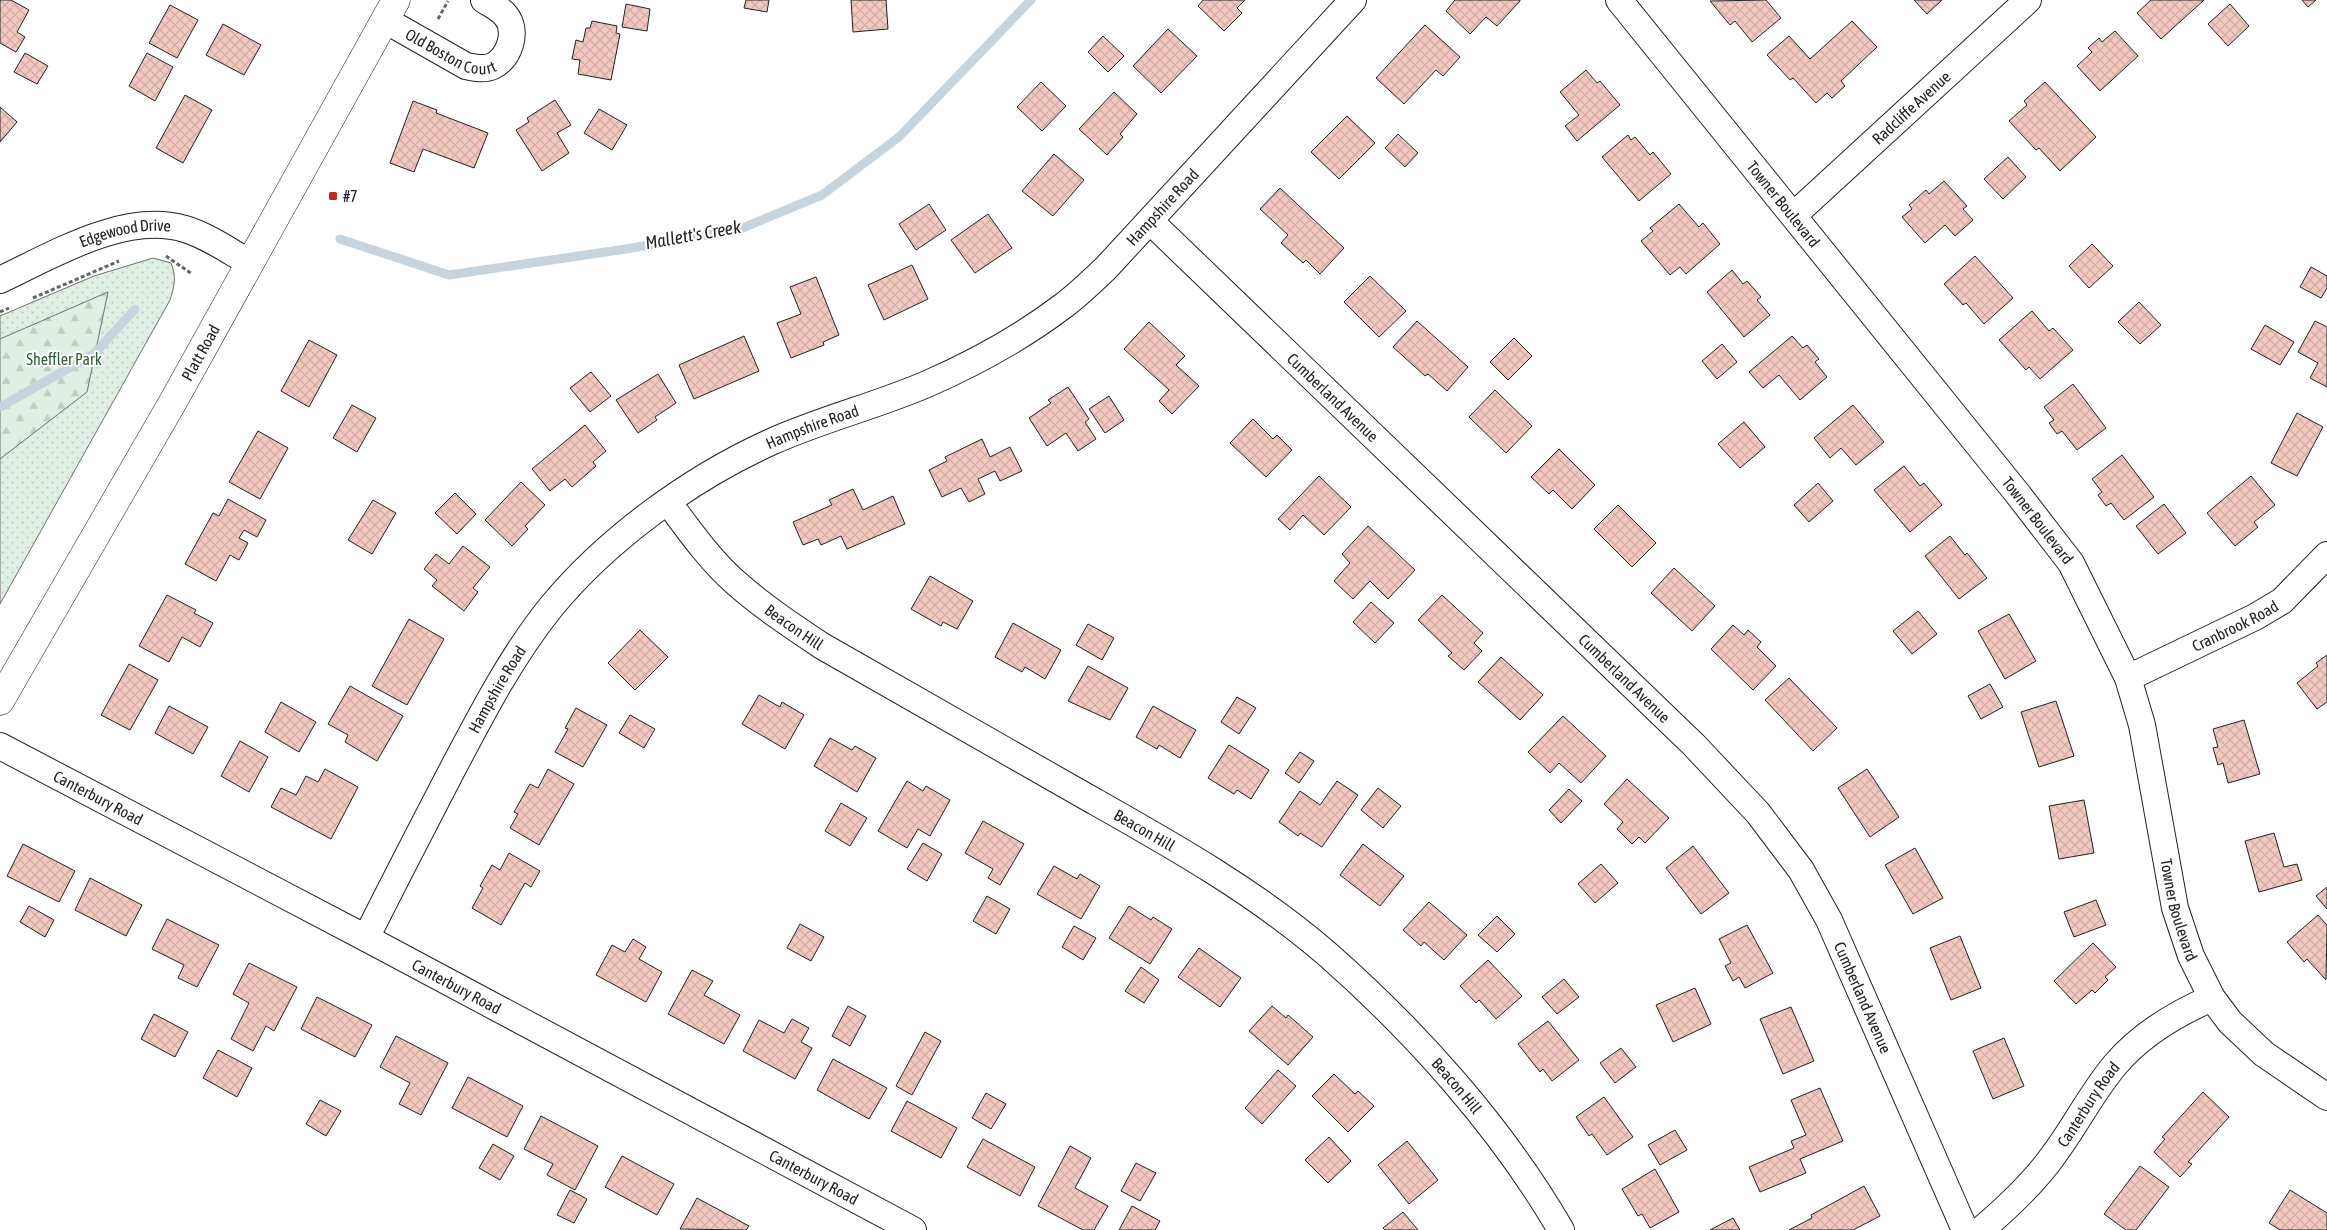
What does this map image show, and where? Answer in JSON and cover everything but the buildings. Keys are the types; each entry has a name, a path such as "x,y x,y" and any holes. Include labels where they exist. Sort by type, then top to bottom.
{"main road":[{"name":"Platt Road","path":"0,701 72,578 391,10"}],"street":[{"name":"Old Boston Court","path":"391,10 466,66 479,69 492,66 500,61 507,52 511,40 512,27 500,9 484,0"},
{"name":"Hampshire Road","path":"366,938 488,700 518,653 552,606 589,566 627,533 668,502 712,474 771,442 926,384 970,364 1015,338 1070,300 1106,268 1353,0"},
{"name":"Towner Boulevard","path":"1619,0 1794,215 2071,563 2128,678 2142,725 2175,908 2191,956 2212,998 2230,1022 2264,1054 2327,1097"},
{"name":"Radcliffe Avenue","path":"1794,215 2028,0"},
{"name":"Cumberland Avenue","path":"1150,221 1694,745 1758,813 1801,870 1829,920 1965,1230"},
{"name":"Edgewood Drive","path":"0,280 90,238 140,226 170,225 186,229 200,234 250,263"},
{"name":"Beacon Hill","path":"668,502 703,547 734,581 784,620 822,646 1175,847 1244,892 1325,952 1400,1023 1470,1102 1540,1193 1562,1230"},
{"name":"Cranbrook Road","path":"2128,678 2255,617 2282,601 2327,555"},
{"name":"Canterbury Road","path":"0,746 366,938 913,1230"},
{"name":"Canterbury Road","path":"1981,1230 2004,1211 2055,1154 2115,1065 2168,1018 2212,998"}],"path":[{"path":"435,24 448,1"},
{"path":"163,254 192,274"},
{"path":"27,300 126,258"},
{"path":"0,312 18,304"}],"green space":[{"name":"Sheffler Park","path":"153,258 171,263 174,286 170,300 0,604 0,316 94,276"},
{"path":"108,292 87,392 0,459 0,339"}],"waterway":[{"name":"Mallett's Creek","path":"340,239 449,275 626,249 740,229 822,195 899,137 1031,0"},
{"name":"Mallett's Creek","path":"0,407 94,354 135,309"}],"place":[{"name":"#7","path":"333,196"}]}
